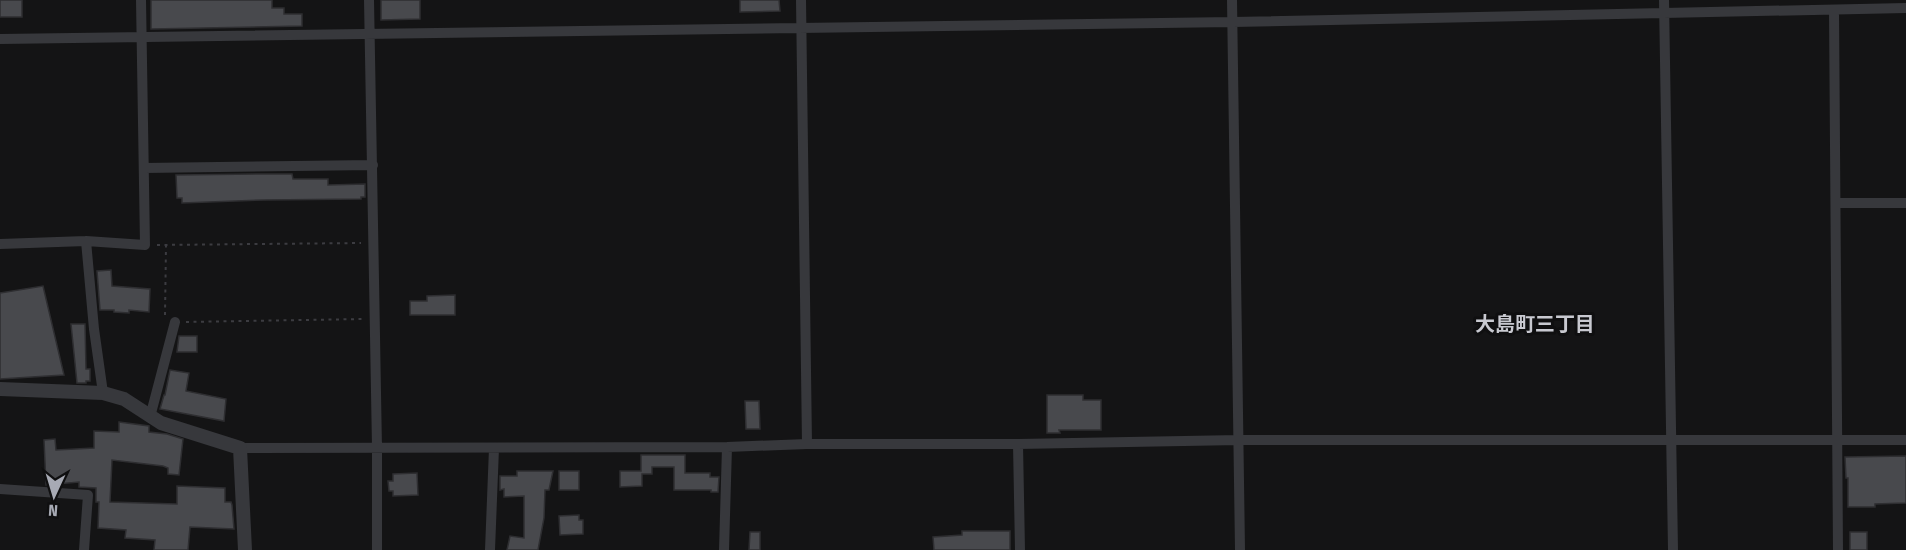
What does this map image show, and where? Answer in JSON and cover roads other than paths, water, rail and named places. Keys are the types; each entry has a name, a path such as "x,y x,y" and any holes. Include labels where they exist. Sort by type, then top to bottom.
{"street":[{"path":"0,244 86,242 145,245 141,0"},
{"path":"369,0 377,550"},
{"path":"801,0 807,444"},
{"path":"1232,0 1240,550"},
{"path":"1664,0 1673,550"},
{"path":"0,39 1233,22 1906,8"},
{"path":"1834,11 1838,550"},
{"path":"144,168 373,165"},
{"path":"1836,203 1906,203"},
{"path":"86,242 103,393"},
{"path":"150,417 175,322"},
{"path":"0,389 103,393 124,399 161,423 240,448 727,447 807,444 1018,444 1239,440 1906,440"},
{"path":"1018,444 1020,550"},
{"path":"724,550 727,447"},
{"path":"240,448 245,550"},
{"path":"490,550 494,448"},
{"path":"0,489 88,495 84,550"}],"district":[{"name":"大島町三丁目","path":"1535,324"}]}
